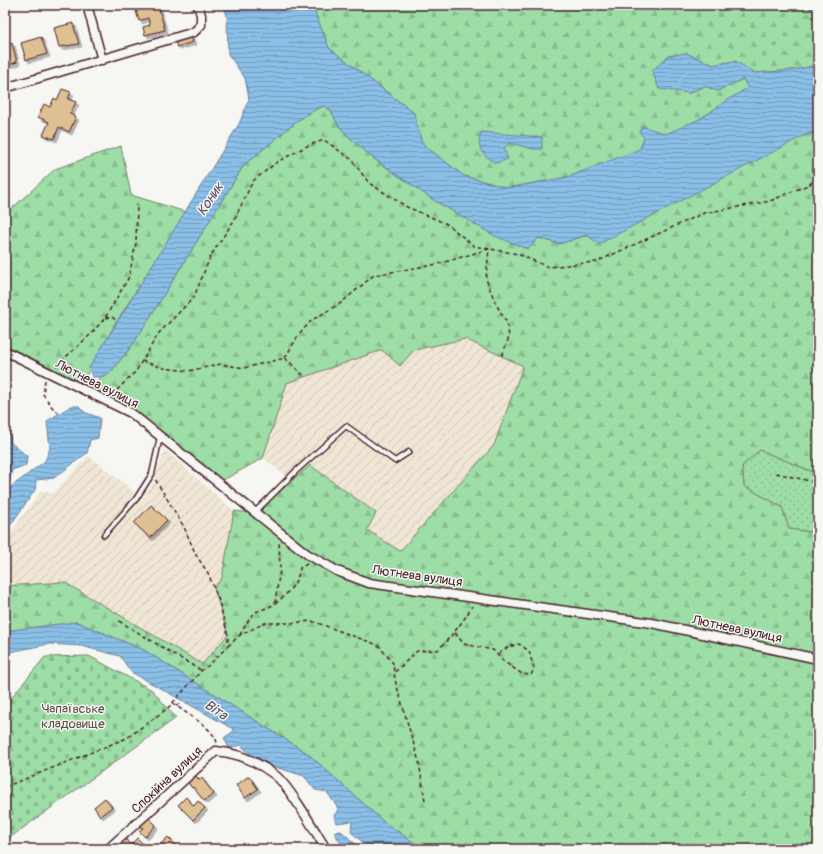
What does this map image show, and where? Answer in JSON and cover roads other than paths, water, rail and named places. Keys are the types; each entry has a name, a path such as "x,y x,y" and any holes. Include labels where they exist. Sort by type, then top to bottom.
{"street":[{"path":"87,5 102,60"},
{"path":"5,88 194,32 201,25 201,15 198,5"},
{"name":"Лютнева вулиця","path":"5,350 131,412 307,554 337,571 369,583 477,597 652,623 818,659"},
{"name":"Спокійна вулиця","path":"108,849 216,751 230,752 252,761 276,776 285,786 326,849"}],"lane":[{"path":"255,513 296,471 346,426 395,461 409,452"},
{"path":"104,535 136,499 152,474 160,436"}],"water":[{"name":"Коник","path":"224,5 312,5 329,48 414,113 422,144 464,176 508,188 568,177 640,149 644,137 639,132 642,126 666,134 702,118 748,88 743,79 717,91 705,86 689,93 659,89 652,71 668,56 686,53 713,65 735,61 755,73 794,70 818,65 818,132 805,135 599,244 587,235 559,244 539,238 527,249 495,236 432,199 373,158 351,139 338,125 331,111 324,106 316,109 297,121 244,165 134,343 110,373 100,377 93,377 89,368 239,124 249,99 245,78 228,54 227,16"},
{"path":"481,132 542,137 542,149 534,149 509,143 504,149 508,159 496,163 481,151 479,143"},
{"path":"71,406 79,406 84,412 100,418 98,438 90,440 87,453 54,478 36,480 35,490 5,533 5,425 9,427 11,443 27,456 26,465 12,470 7,490 45,461 50,448 47,421"},
{"name":"Віта","path":"77,622 144,650 307,753 384,822 423,849 370,849 351,832 352,821 337,823 334,815 339,810 327,792 315,790 304,776 256,761 241,745 229,748 224,738 235,730 131,672 120,656 81,646 49,644 5,653 5,631"},
{"path":"341,831 361,849 344,849 334,832"}],"park label":[{"name":"Чапаївське кладовище","path":"73,716"}]}
